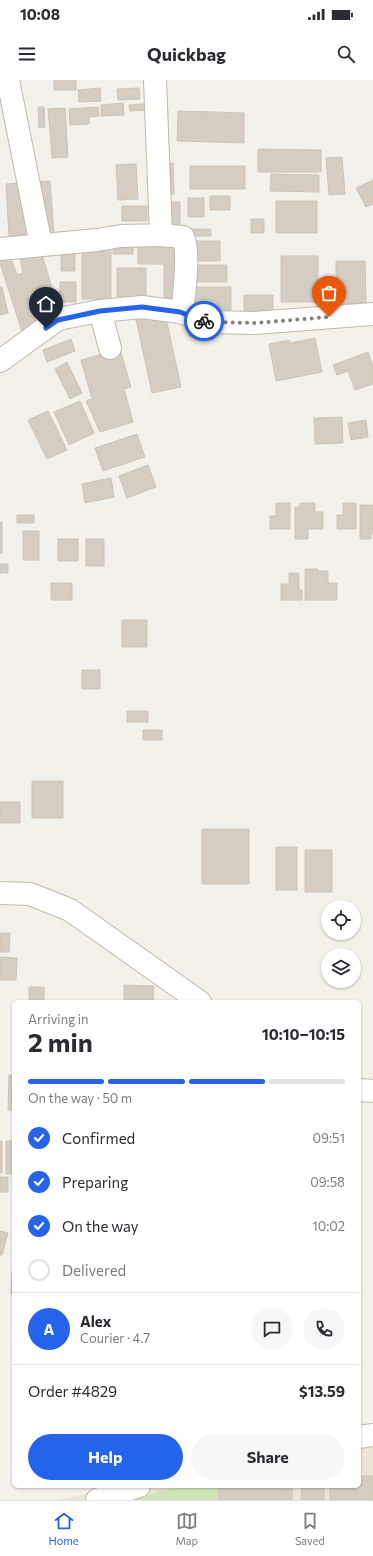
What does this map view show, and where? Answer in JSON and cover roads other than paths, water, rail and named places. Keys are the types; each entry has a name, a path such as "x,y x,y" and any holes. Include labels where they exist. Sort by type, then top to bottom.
{"street":[{"path":"8,80 41,245"},
{"path":"155,80 161,234"},
{"path":"0,249 97,240 121,236 161,234 183,237 185,241 185,274 182,313"},
{"path":"0,361 58,320 100,311 142,307 182,313 208,322 255,323 373,314"},
{"path":"100,311 110,348"},
{"path":"0,893 30,894 70,910 197,1000"},
{"path":"361,1090 373,1091"},
{"path":"361,1437 373,1435"},
{"path":"97,1500 133,1488"}]}
